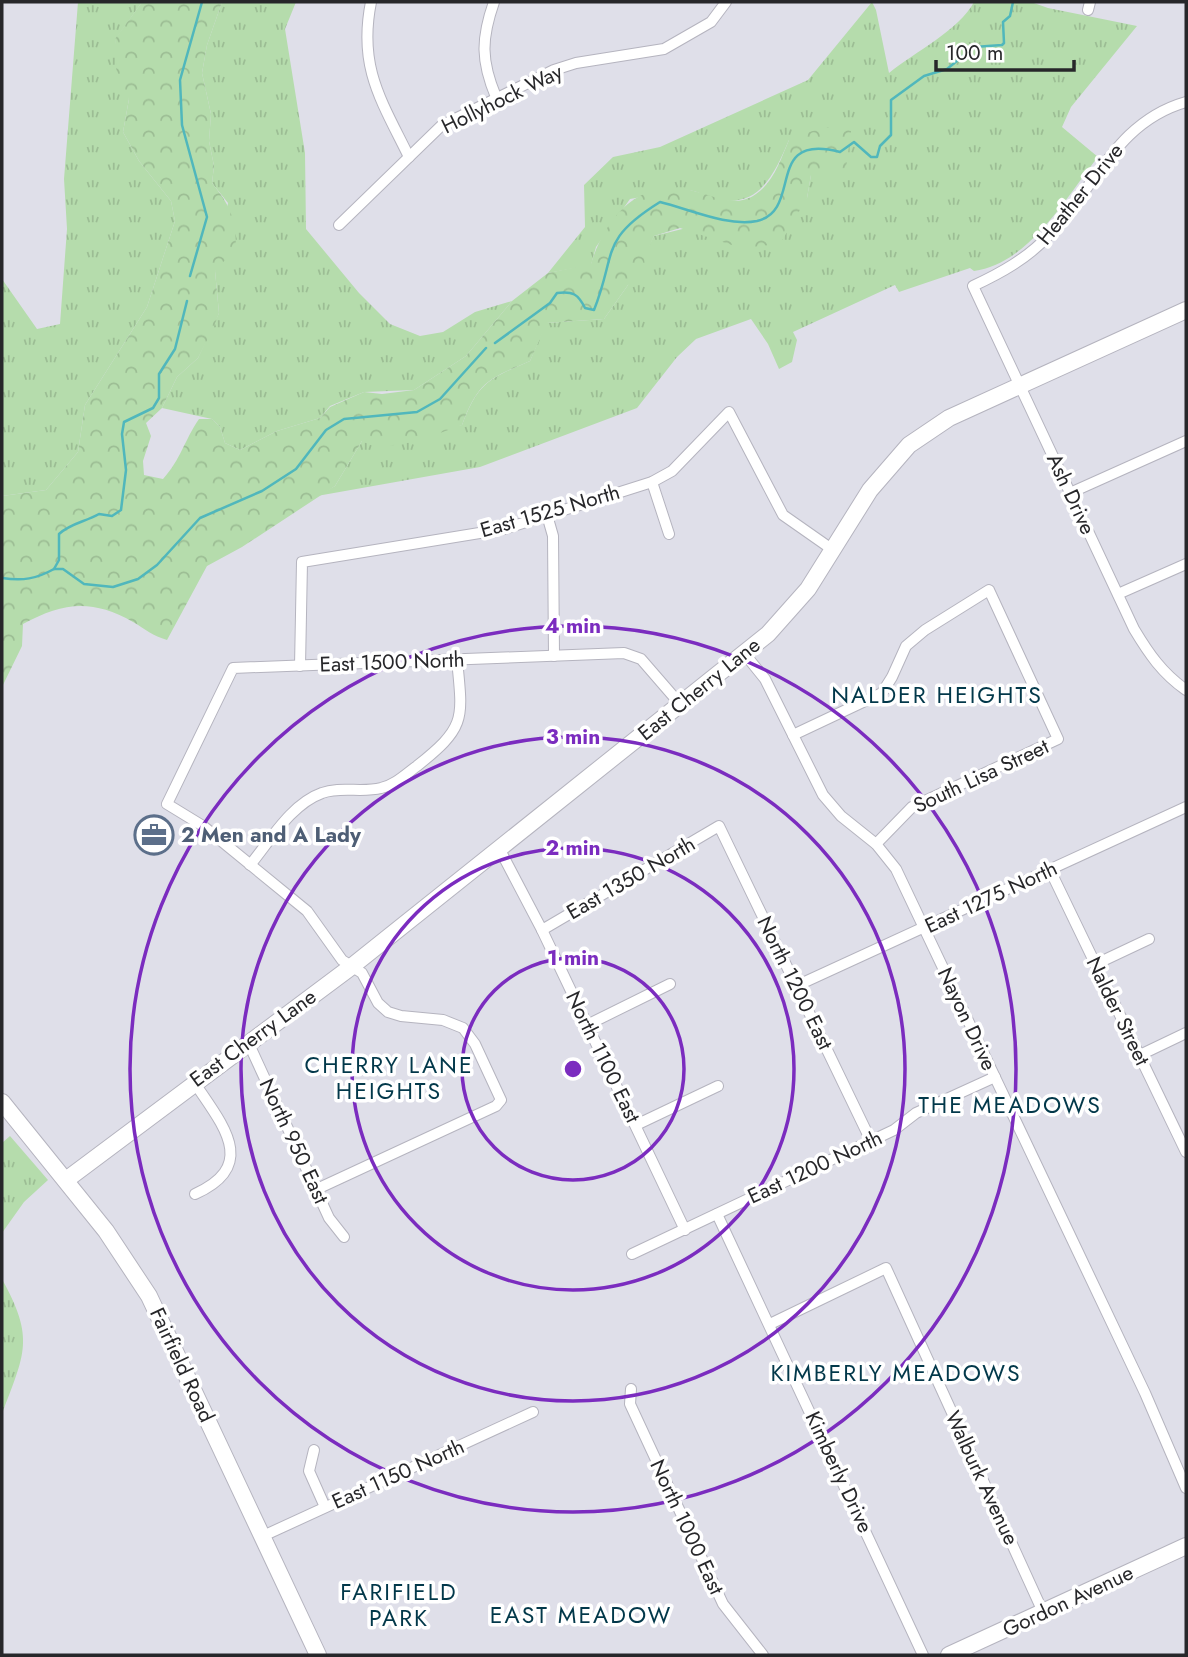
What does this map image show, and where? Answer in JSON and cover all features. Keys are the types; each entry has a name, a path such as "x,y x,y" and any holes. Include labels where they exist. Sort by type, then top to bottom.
{"street":[{"path":"372,2 365,32 369,65 381,100 409,157"},
{"path":"494,2 483,33 486,74 496,97"},
{"name":"Hollyhock Way","path":"339,225 442,125 496,97 576,64 664,49 711,22 726,2"},
{"name":"Heather Drive","path":"973,286 1027,256 1051,234 1129,133 1149,116 1186,102"},
{"name":"Ash Drive","path":"973,286 1118,594 1151,658 1186,690"},
{"name":"East Cherry Lane","path":"66,1180 351,967 787,616 833,550 870,489 909,445 950,418 1186,310"},
{"name":"East 1525 North","path":"300,666 302,562 505,528 652,482 672,471 729,412 783,515 833,550"},
{"path":"1070,493 1186,441"},
{"path":"652,482 669,534"},
{"path":"547,515 553,536 554,656"},
{"path":"1118,594 1186,564"},
{"name":"South Lisa Street","path":"793,735 882,692 906,646 925,630 989,590 1058,739 912,807 876,844"},
{"name":"East 1500 North","path":"250,865 203,825 167,804 233,668 624,653 641,659 680,704"},
{"name":"Nayon Drive","path":"744,653 765,679 823,795 841,816 876,844 896,869 1186,1488"},
{"path":"317,1189 496,1107 501,1100 475,1044 463,1028 443,1020 388,1012 377,1003 362,973 342,960 307,911 250,865 300,805 323,792 381,789 397,781 449,741 458,728 461,705 457,660"},
{"name":"East 1275 North","path":"796,986 1186,807"},
{"name":"East 1350 North","path":"542,930 719,826"},
{"name":"North 1200 East","path":"719,826 870,1141"},
{"name":"North 1100 East","path":"499,848 542,930 685,1230"},
{"name":"Nalder Street","path":"1050,870 1185,1147"},
{"path":"1096,964 1149,939"},
{"path":"587,1025 670,984"},
{"path":"1140,1055 1186,1033"},
{"name":"North 950 East","path":"248,1042 329,1218 344,1237"},
{"name":"East 1200 North","path":"632,1254 894,1130 916,1113 995,1077"},
{"path":"194,1082 225,1129 231,1153 229,1165 222,1178 195,1195"},
{"path":"636,1125 718,1086"},
{"name":"Fairfield Road","path":"2,1102 117,1246 149,1296 318,1655"},
{"name":"Kimberly Drive","path":"718,1214 923,1655"},
{"name":"Walburk Avenue","path":"770,1324 886,1268 1044,1612"},
{"name":"North 1000 East","path":"631,1389 630,1404 723,1604 763,1655"},
{"name":"East 1150 North","path":"263,1536 533,1412"},
{"path":"314,1450 309,1471 325,1507"},
{"name":"Gordon Avenue","path":"949,1655 1186,1546"}],"green space":[{"path":"78,2 142,2 115,40 129,99 123,132 139,161 171,201 175,221 147,307 85,405 78,452 46,490 2,496 2,279 37,329 60,324 67,229 64,179"},
{"path":"142,2 222,2 207,45 202,73 211,114 209,141 214,166 212,183 231,213 236,248 215,271 219,313 213,329 198,358 177,377 162,408 146,423 151,436 143,461 144,475 163,479 199,419 212,419 220,427 225,443 240,450 277,431 320,418 330,407 364,392 382,394 414,390 466,356 512,301 548,273 591,264 614,218 639,196 654,190 671,188 690,190 723,200 748,198 768,183 789,140 827,128 851,131 846,168 811,175 807,198 780,244 741,248 680,228 654,236 644,258 647,278 628,285 604,319 547,323 530,361 487,383 474,399 462,425 418,441 377,448 362,441 335,486 242,547 207,566 167,640 104,609 77,606 51,611 23,624 22,646 2,687 2,496 46,490 78,452 85,405 147,307 175,221 171,201 139,161 123,132 129,99 117,83 115,39"},
{"path":"222,2 296,2 285,29 305,153 306,229 359,293 390,324 420,336 443,332 475,312 512,301 466,356 414,390 364,392 330,406 320,418 277,431 240,450 225,443 220,427 212,419 162,408 177,377 198,358 219,313 215,271 228,203 212,183 214,166 209,141 211,114 202,73 207,45"},
{"path":"872,2 889,73 958,22 974,2 1031,2 1137,26 1071,107 1062,127 1098,157 1059,209 1029,242 994,265 974,271 970,268 899,292 895,285 793,332 797,340 792,362 779,369 768,344 751,319 696,339 677,357 637,408 480,467 317,496 335,486 362,441 462,425 474,399 487,383 530,361 546,323 604,319 628,285 654,236 807,198 811,175 789,140 772,175 756,193 733,201 681,190 630,199 596,247 591,265 548,273 585,227 584,185 613,157 660,147 808,80"},
{"path":"10,1136 48,1180 24,1202 2,1233 2,1143"},
{"path":"2,1279 19,1317 23,1346 21,1360 2,1414"}],"waterway":[{"path":"190,276 207,217 182,125 180,80 202,2"},
{"path":"495,343 550,303 557,293 574,294 585,308 594,310 618,238 627,227 660,202 734,222 757,221 771,214 779,203 792,162 801,153 816,149 840,152 854,142 871,157 877,157 880,146 891,135 891,100 924,76 947,69 974,47 1002,45 1003,22 1010,16 1013,2"},
{"path":"54,569 59,560 59,534 68,527 99,514 112,516 121,510 126,470 122,434 124,422 153,408 159,398 159,374 175,349 187,301"},
{"path":"54,569 63,569 84,584 113,587 138,579 157,565 200,518 262,491 296,469 326,430 344,419 417,412 440,399 486,348"},
{"path":"2,578 29,578 54,569"}],"place":[{"name":"2 Men and A Lady","path":"154,835"}],"district":[{"name":"NALDER HEIGHTS","path":"937,695"},
{"name":"CHERRY LANE HEIGHTS","path":"389,1078"},
{"name":"THE MEADOWS","path":"1010,1105"},
{"name":"KIMBERLY MEADOWS","path":"896,1373"},
{"name":"FARIFIELD PARK","path":"399,1605"},
{"name":"EAST MEADOW","path":"581,1615"}]}
